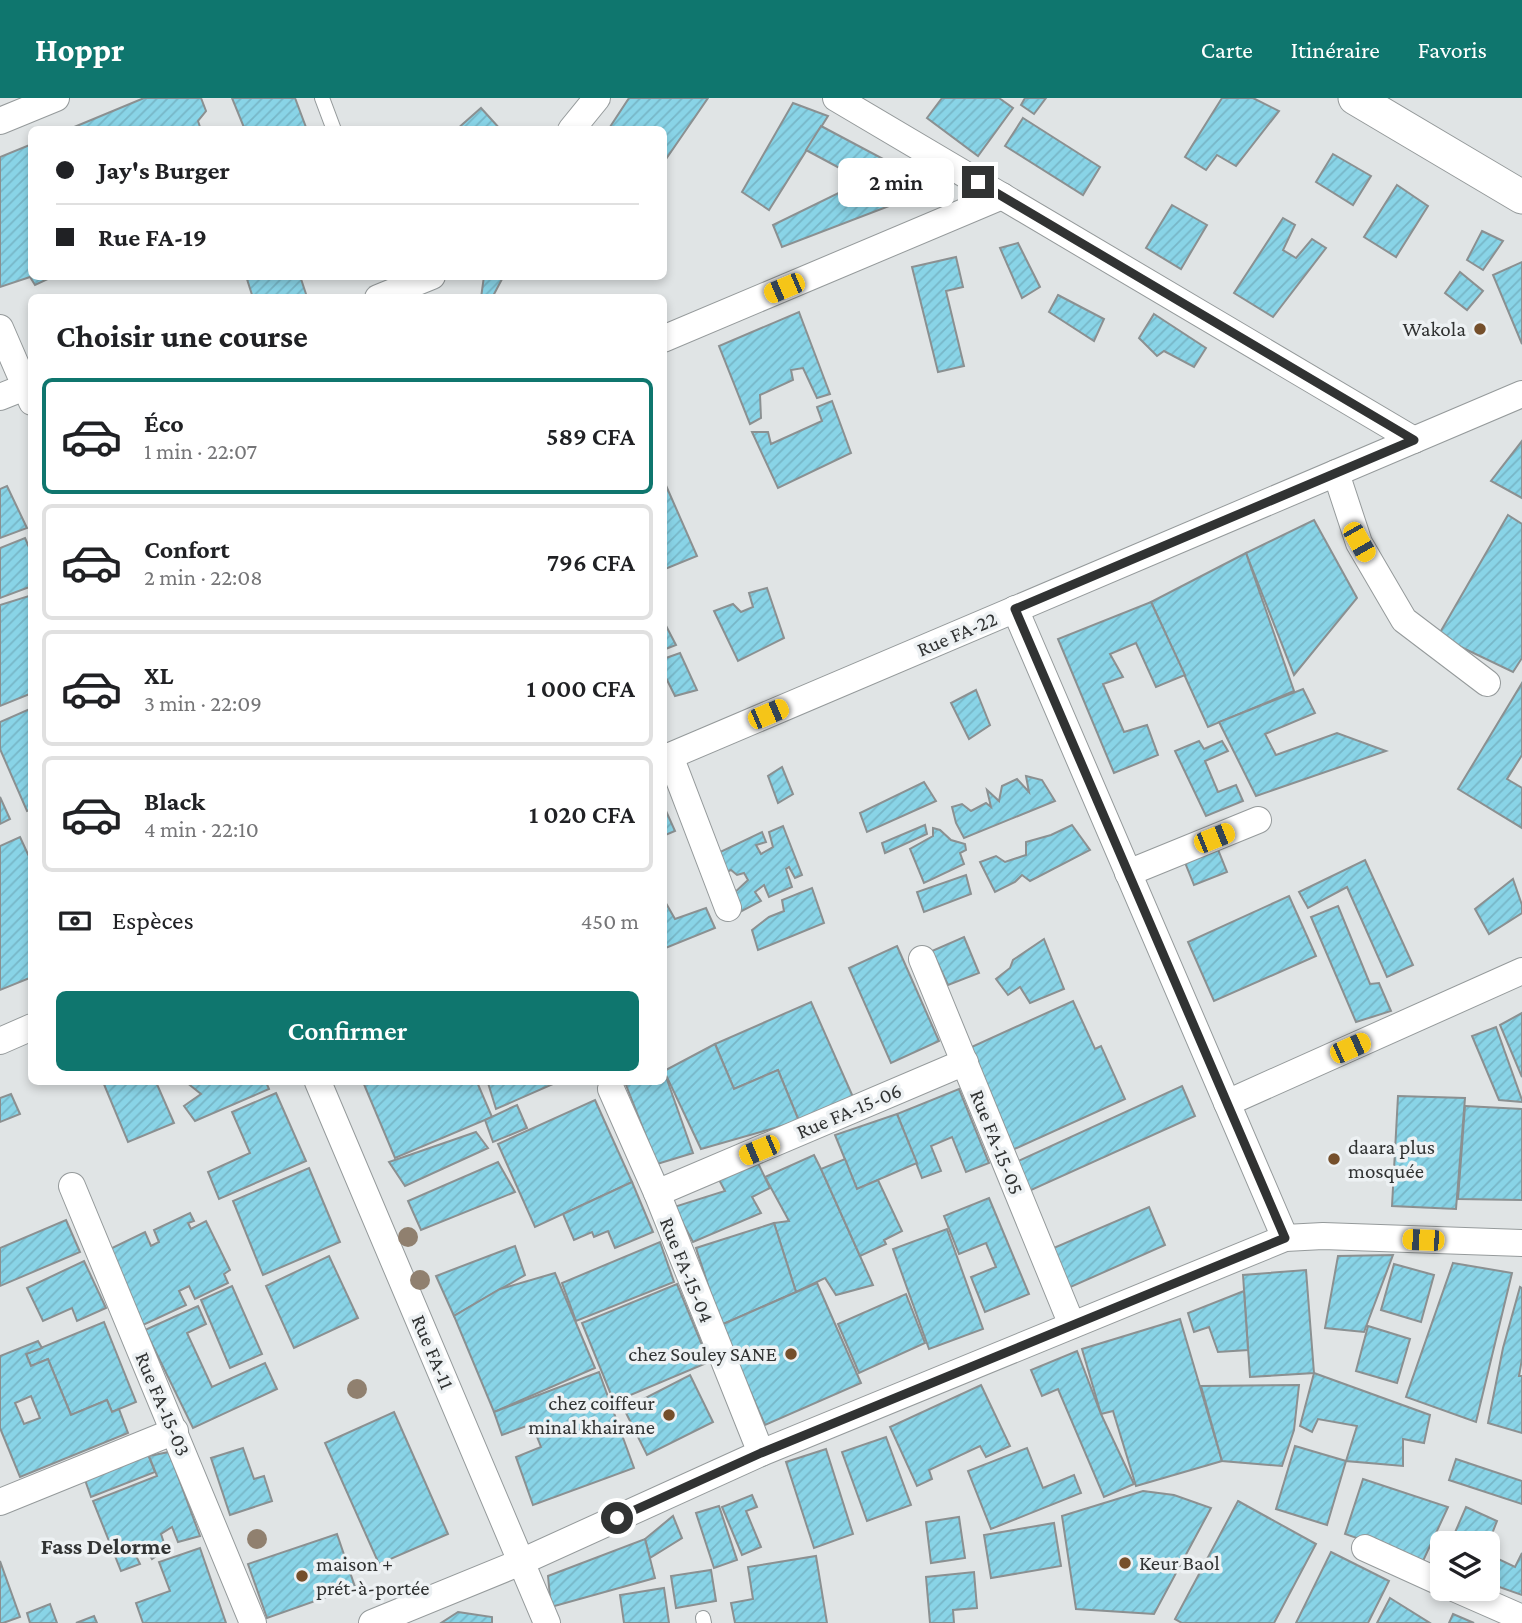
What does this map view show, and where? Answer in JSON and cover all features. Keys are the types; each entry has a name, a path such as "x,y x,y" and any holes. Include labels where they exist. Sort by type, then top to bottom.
{"street":[{"path":"0,121 56,98"},
{"path":"574,126 597,98"},
{"path":"836,98 1414,440"},
{"path":"1354,98 1522,197"},
{"path":"667,337 1002,196"},
{"path":"389,294 422,280"},
{"path":"0,328 28,395 0,397"},
{"name":"Rue FA-22","path":"667,757 1522,394"},
{"path":"1336,473 1359,542 1404,620 1487,683"},
{"path":"1015,609 1285,1238"},
{"path":"667,757 728,908"},
{"path":"1128,873 1258,820"},
{"name":"Rue FA-15-05","path":"922,959 1072,1325"},
{"path":"1227,1103 1522,971"},
{"path":"0,1041 28,1029"},
{"name":"Rue FA-15-06","path":"657,1193 965,1062"},
{"name":"Rue FA-11","path":"319,1085 547,1623"},
{"name":"Rue FA-15-04","path":"611,1089 657,1193 761,1453"},
{"name":"Rue FA-15-03","path":"72,1186 253,1623"},
{"path":"372,1623 521,1562 761,1453 1285,1238 1323,1236 1522,1243"},
{"path":"0,1502 175,1431"},
{"path":"1365,1548 1430,1578"},
{"path":"1483,1601 1522,1618"}],"lane":[{"path":"322,98 332,126"}],"building":[{"path":"144,98 201,98 206,111 198,121 200,126 77,126"},
{"path":"232,98 295,98 306,126 243,126"},
{"path":"629,98 708,98 667,158 667,126 611,126"},
{"path":"942,98 999,98 1013,108 978,156 927,118"},
{"path":"1025,98 1046,98 1034,114 1021,105"},
{"path":"1222,98 1253,98 1279,111 1236,166 1217,155 1206,170 1185,157"},
{"path":"793,103 828,116 769,210 742,192"},
{"path":"481,108 497,126 461,126"},
{"path":"1023,118 1100,167 1083,195 1005,146"},
{"path":"821,126 904,170 897,203 782,247 773,225 851,187 847,172 806,150"},
{"path":"28,146 28,278 0,287 0,157"},
{"path":"1333,154 1371,176 1353,205 1316,182"},
{"path":"1397,185 1428,206 1396,257 1364,237"},
{"path":"1172,205 1207,225 1181,269 1146,248"},
{"path":"1283,218 1295,225 1283,250 1296,258 1312,239 1326,248 1273,317 1234,293"},
{"path":"1482,231 1503,241 1483,270 1467,260"},
{"path":"1018,243 1040,287 1022,298 1000,248"},
{"path":"956,257 963,287 946,291 964,366 938,372 912,267"},
{"path":"1522,262 1522,344 1493,275"},
{"path":"1460,272 1483,291 1467,310 1445,293"},
{"path":"32,280 46,280 35,285"},
{"path":"247,280 301,280 306,294 252,294"},
{"path":"483,280 501,280 494,294 482,294"},
{"path":"1058,295 1104,319 1094,341 1049,312"},
{"path":"799,312 830,394 817,398 803,368 791,370 793,380 760,395 761,418 750,424 719,346"},
{"path":"1154,314 1206,348 1194,367 1164,351 1157,356 1139,338"},
{"path":"832,401 851,453 778,488 752,432 768,432 771,444 822,421 817,407"},
{"path":"1522,441 1522,498 1491,481"},
{"path":"7,486 27,528 0,538 0,489"},
{"path":"667,488 697,556 667,568"},
{"path":"1508,515 1522,524 1522,658 1513,672 1438,636"},
{"path":"1314,520 1357,598 1294,675 1246,553"},
{"path":"25,538 28,545 28,588 0,598 0,548"},
{"path":"1246,553 1294,691 1208,727 1151,602"},
{"path":"767,588 784,638 738,661 714,611 733,604 741,612 753,607 749,593"},
{"path":"28,596 28,695 0,706 0,605"},
{"path":"1151,602 1185,675 1156,687 1136,643 1110,654 1123,677 1103,684 1124,732 1147,725 1158,755 1114,773 1058,639"},
{"path":"667,628 676,645 667,648"},
{"path":"680,653 697,690 675,696 667,680 667,658"},
{"path":"1522,683 1522,755 1507,779 1522,788 1522,828 1458,789"},
{"path":"1303,689 1315,713 1265,734 1276,755 1337,733 1386,751 1256,796 1219,722"},
{"path":"976,690 990,725 969,739 951,703"},
{"path":"28,710 27,811 0,749 0,722"},
{"path":"1199,741 1204,749 1222,741 1228,751 1205,761 1218,792 1236,785 1243,801 1206,816 1175,751"},
{"path":"782,767 793,794 778,803 768,776"},
{"path":"1026,776 1042,780 1055,801 964,838 952,807 962,804 971,811 986,803 991,807 987,790 999,801 1002,786 1017,779 1029,792"},
{"path":"924,782 936,801 867,832 860,813"},
{"path":"0,797 10,819 0,824"},
{"path":"667,813 675,831 667,834"},
{"path":"925,825 927,834 885,853 882,843"},
{"path":"1072,825 1090,850 1030,881 1022,875 1015,882 995,892 980,862 996,856 1005,862 1026,855 1026,842 1051,835"},
{"path":"783,826 802,875 795,878 789,867 786,869 792,887 769,897 764,885 755,892 761,901 738,913 733,894 748,880 744,873 737,875 731,870 724,873 718,853 762,832 766,842 756,845 761,854 773,847 769,832"},
{"path":"933,828 940,830 951,840 965,844 966,850 960,853 964,864 924,883 910,849 933,836"},
{"path":"20,837 28,854 28,979 0,990 0,846"},
{"path":"1217,847 1227,872 1194,885 1184,860"},
{"path":"1365,860 1413,965 1387,977 1347,887 1308,908 1299,892"},
{"path":"966,875 971,894 924,912 917,892"},
{"path":"1513,879 1522,913 1489,934 1475,909"},
{"path":"812,888 824,923 758,950 752,930 769,917 784,911 782,900"},
{"path":"1289,896 1316,956 1214,1001 1188,942"},
{"path":"667,905 675,919 706,908 715,928 667,947"},
{"path":"1338,906 1370,984 1379,983 1391,1011 1356,1022 1311,917"},
{"path":"964,937 979,973 948,985 932,951"},
{"path":"1044,939 1064,989 1030,1003 1020,987 1008,995 996,979 1010,968 1013,960"},
{"path":"897,946 939,1041 891,1063 849,968"},
{"path":"1073,1001 1095,1049 1101,1046 1125,1099 1010,1151 965,1050"},
{"path":"811,1002 853,1097 799,1121 778,1070 734,1089 715,1044"},
{"path":"1522,1013 1522,1077 1500,1025"},
{"path":"1496,1027 1522,1102 1499,1100 1472,1036"},
{"path":"715,1044 734,1089 778,1070 799,1121 701,1149 667,1077 667,1069"},
{"path":"667,1079 693,1153 657,1164 626,1085 667,1085"},
{"path":"104,1085 157,1085 174,1123 128,1142"},
{"path":"190,1085 267,1085 269,1089 195,1121 184,1106 201,1094"},
{"path":"364,1085 478,1085 492,1117 395,1158"},
{"path":"489,1085 551,1085 496,1109"},
{"path":"1182,1086 1195,1116 1029,1191 1016,1162"},
{"path":"959,1089 989,1163 966,1172 952,1137 931,1146 941,1171 922,1178 897,1114"},
{"path":"276,1093 306,1161 219,1199 208,1172 250,1153 232,1112"},
{"path":"11,1094 20,1114 0,1122 0,1098"},
{"path":"1398,1096 1465,1098 1456,1209 1392,1206"},
{"path":"595,1100 632,1182 535,1227 498,1144"},
{"path":"517,1105 527,1128 493,1142 485,1120"},
{"path":"1465,1106 1522,1109 1522,1200 1458,1199"},
{"path":"897,1114 917,1163 857,1189 835,1135"},
{"path":"476,1132 488,1148 405,1186 389,1162"},
{"path":"814,1155 873,1285 836,1295 825,1278 796,1292 774,1223 789,1221 765,1177"},
{"path":"845,1159 857,1189 878,1180 902,1231 884,1240 886,1244 860,1256 821,1169"},
{"path":"757,1161 770,1188 752,1197 761,1213 693,1242 674,1207 725,1191 717,1176"},
{"path":"498,1162 515,1192 421,1230 408,1201"},
{"path":"309,1168 340,1242 263,1275 233,1201"},
{"path":"632,1182 653,1232 615,1248 608,1231 594,1237 592,1232 574,1240 563,1214"},
{"path":"989,1198 1029,1294 985,1312 971,1277 996,1267 986,1243 959,1254 944,1216"},
{"path":"1149,1207 1165,1245 1066,1289 1049,1250"},
{"path":"190,1213 194,1221 188,1223 191,1229 206,1221 230,1270 224,1274 228,1283 195,1299 189,1286 179,1291 186,1305 143,1325 108,1250 145,1232 151,1246 159,1242 154,1230"},
{"path":"66,1220 80,1252 0,1286 0,1248"},
{"path":"774,1223 796,1292 721,1325 696,1248"},
{"path":"947,1229 983,1329 929,1349 893,1249"},
{"path":"660,1242 674,1282 576,1321 562,1283"},
{"path":"515,1246 525,1275 454,1316 436,1276"},
{"path":"1393,1255 1364,1332 1325,1328 1338,1256"},
{"path":"329,1256 358,1318 294,1348 266,1286"},
{"path":"84,1261 106,1308 77,1321 72,1308 43,1321 27,1288"},
{"path":"1453,1263 1512,1273 1476,1422 1406,1397"},
{"path":"1394,1264 1434,1275 1421,1322 1381,1310"},
{"path":"1306,1270 1314,1373 1250,1377 1243,1275"},
{"path":"555,1273 595,1368 494,1412 454,1316 500,1289"},
{"name":"chez Souley SANE","path":"817,1283 861,1383 765,1425 721,1325"},
{"path":"677,1284 709,1362 614,1402 582,1323"},
{"path":"232,1286 262,1354 230,1368 201,1300"},
{"path":"1520,1287 1522,1359 1519,1376 1522,1376 1522,1433 1488,1423 1503,1348"},
{"path":"1244,1291 1248,1350 1218,1352 1209,1327 1194,1332 1188,1313"},
{"path":"906,1294 925,1343 859,1373 838,1324"},
{"path":"198,1306 206,1324 187,1333 212,1387 265,1363 277,1389 193,1428 145,1330"},
{"path":"1180,1319 1222,1461 1136,1486 1113,1411 1101,1414 1082,1349"},
{"path":"104,1322 136,1402 112,1412 107,1400 71,1415 48,1359 31,1366 26,1354"},
{"path":"1368,1326 1410,1339 1397,1383 1356,1371"},
{"path":"38,1341 42,1348 26,1354 31,1366 48,1359 71,1415 107,1400 112,1412 119,1409 128,1433 20,1477 0,1428 0,1356","holes":["31,1396 40,1418 24,1424 15,1403"]},
{"path":"1077,1351 1101,1414 1134,1484 1104,1497 1058,1389 1042,1396 1031,1370"},
{"path":"599,1372 634,1468 533,1505 516,1457 541,1447 532,1424 502,1435 494,1412"},
{"path":"1314,1373 1430,1415 1424,1443 1403,1439 1403,1466 1346,1461 1357,1426 1318,1419 1312,1432 1300,1426"},
{"name":"chez coiffeur minal khairane","path":"690,1375 713,1422 647,1455 624,1409"},
{"path":"981,1385 1010,1446 986,1457 980,1446 929,1470 932,1479 917,1486 890,1427"},
{"path":"1299,1385 1294,1430 1282,1466 1222,1461 1201,1386"},
{"path":"394,1412 448,1534 379,1564 325,1443"},
{"path":"886,1437 911,1505 867,1521 842,1452"},
{"path":"1295,1446 1346,1461 1327,1525 1276,1509"},
{"path":"243,1448 254,1479 264,1476 272,1501 230,1515 211,1458"},
{"path":"1027,1448 1043,1488 1074,1475 1081,1493 991,1529 968,1471"},
{"path":"826,1449 853,1534 814,1548 786,1462"},
{"path":"147,1452 155,1472 91,1497 84,1477"},
{"path":"169,1452 200,1536 178,1542 172,1527 161,1534 166,1549 152,1559 147,1551 136,1556 140,1564 121,1571 93,1501 157,1476 149,1456"},
{"path":"1456,1459 1522,1481 1522,1504 1449,1480"},
{"path":"1363,1479 1448,1507 1437,1531 1430,1531 1430,1546 1423,1561 1345,1534"},
{"name":"Keur Baol","path":"1143,1491 1174,1495 1211,1508 1154,1614 1076,1609 1062,1516"},
{"path":"752,1495 757,1507 746,1511 761,1547 742,1555 722,1507"},
{"path":"1238,1501 1316,1544 1274,1623 1182,1623 1175,1619"},
{"path":"719,1506 737,1560 714,1568 696,1513"},
{"path":"1466,1507 1497,1521 1493,1531 1456,1531"},
{"path":"673,1516 682,1538 650,1558 645,1539"},
{"path":"959,1517 965,1558 931,1563 926,1522"},
{"path":"1054,1523 1061,1566 991,1578 984,1535"},
{"name":"maison + prét-à-portée","path":"337,1534 355,1587 267,1618 248,1564"},
{"path":"645,1539 655,1578 551,1607 548,1576"},
{"path":"200,1548 226,1623 143,1623 136,1603 170,1591 159,1562"},
{"path":"1331,1552 1389,1581 1368,1623 1296,1623"},
{"path":"1522,1553 1522,1595 1500,1587 1500,1560 1515,1567"},
{"path":"816,1556 827,1623 735,1623 731,1603 753,1599 748,1567"},
{"path":"0,1561 20,1617 3,1623 0,1623"},
{"path":"711,1570 716,1601 676,1608 671,1576"},
{"path":"974,1572 977,1608 953,1610 954,1623 930,1623 926,1577"},
{"path":"664,1588 669,1623 624,1623 620,1595"},
{"path":"1390,1598 1430,1623 1377,1623"},
{"path":"50,1604 57,1623 30,1623 27,1613"},
{"path":"458,1612 492,1617 492,1623 441,1623"},
{"path":"1453,1614 1474,1623 1449,1623"},
{"path":"94,1616 97,1623 76,1623"}],"place":[{"name":"Wakola","path":"1480,329"},
{"name":"daara plus mosquée","path":"1334,1159"},
{"name":"chez Souley SANE","path":"791,1354"},
{"name":"chez coiffeur minal khairane","path":"669,1415"},
{"name":"Keur Baol","path":"1125,1563"},
{"name":"maison + prét-à-portée","path":"302,1576"}],"district":[{"name":"Fass Delorme","path":"106,1546"}],"route":[{"path":"617,1518 761,1453 1285,1238 1015,609 1414,440 978,182"}]}
